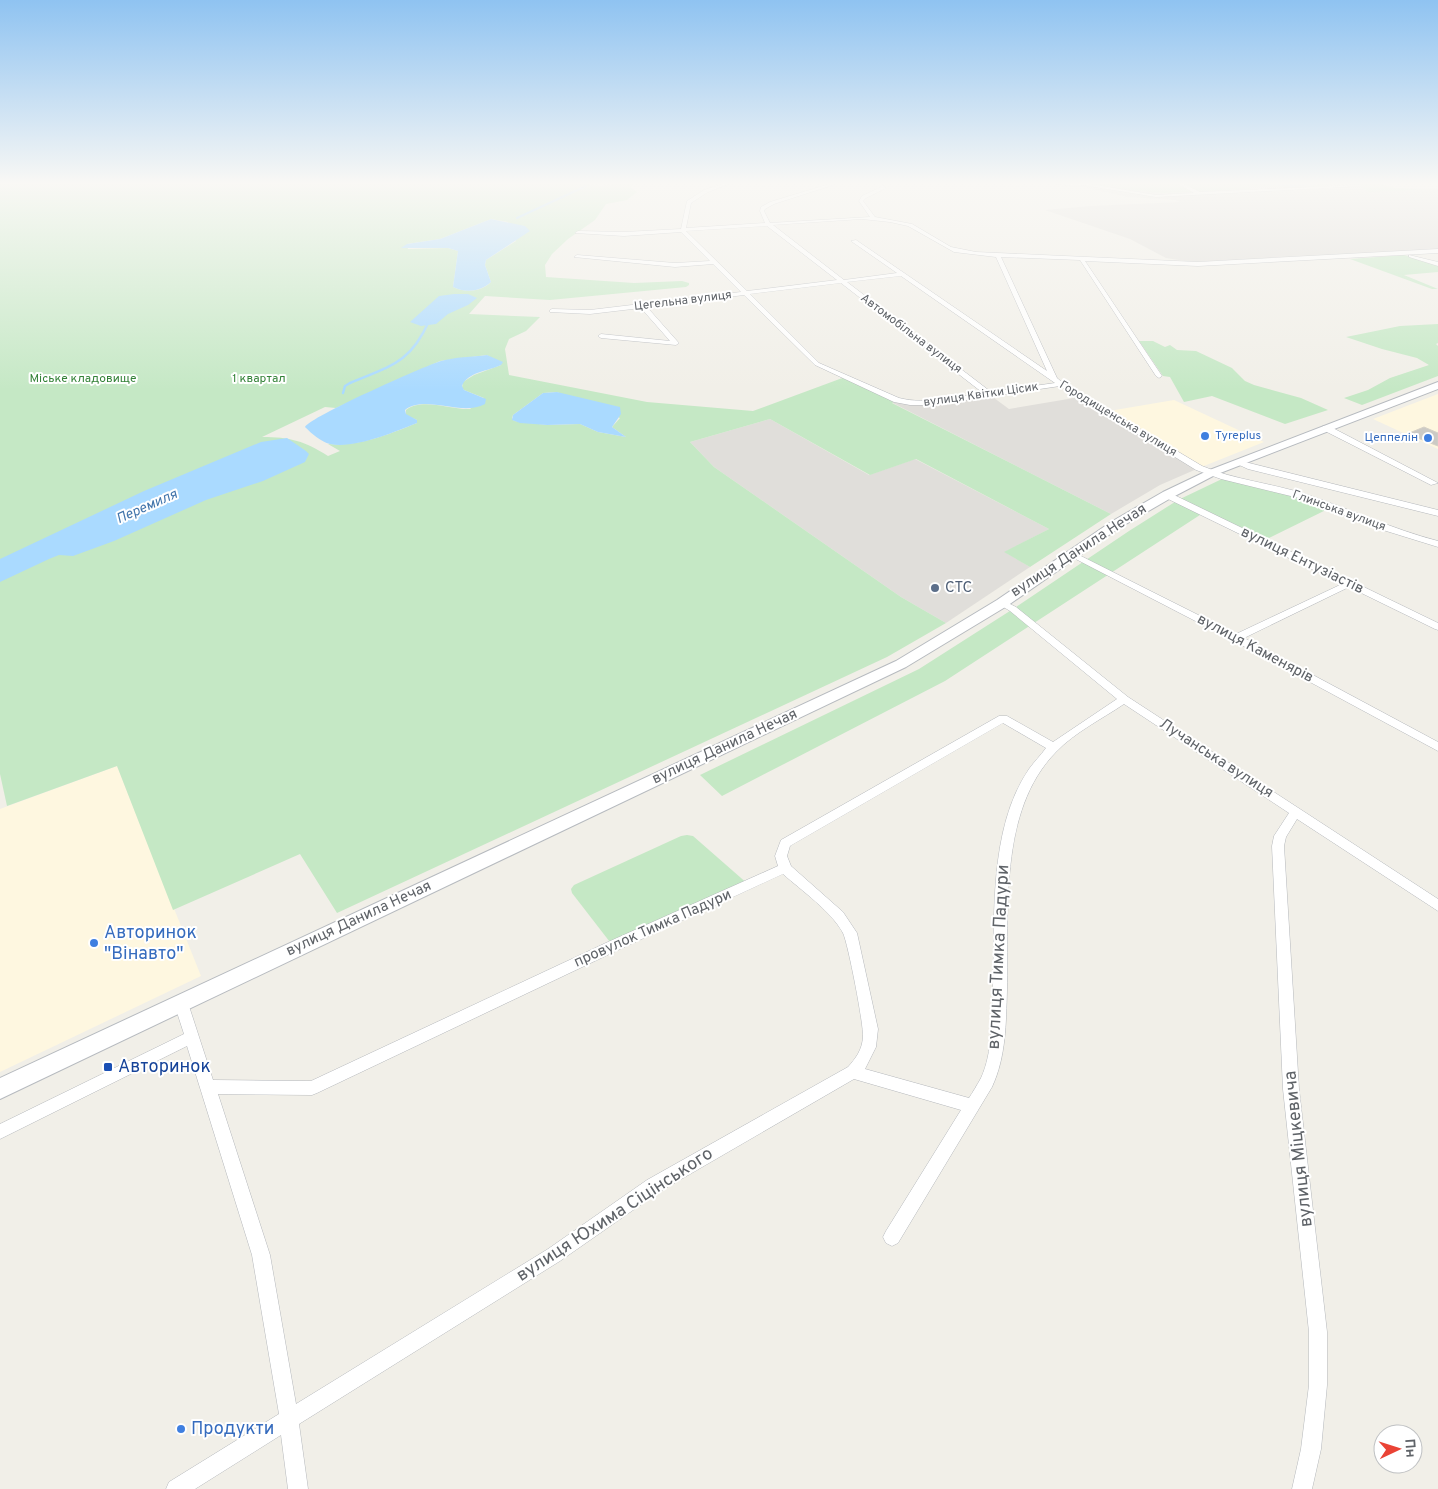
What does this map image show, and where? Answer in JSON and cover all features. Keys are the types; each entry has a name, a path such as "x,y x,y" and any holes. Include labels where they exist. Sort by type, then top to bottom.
{"main road":[{"name":"вулиця Данила Нечая","path":"0,1089 901,664 1002,602 1070,554 1167,495 1211,473 1438,385"}],"street":[{"name":"вулиця Квітки Цісик","path":"704,251 817,364 897,400 910,403 932,403 1061,384"},
{"name":"Автомобільна вулиця","path":"804,251 990,395"},
{"name":"Городищенська вулиця","path":"871,251 1054,380 1103,412 1211,473"},
{"path":"966,251 998,255 1198,264 1432,251"},
{"path":"1402,254 1438,264"},
{"path":"998,255 1054,380"},
{"path":"577,257 675,265 715,262"},
{"path":"1081,258 1159,376"},
{"name":"Цегельна вулиця","path":"552,311 590,312 903,274"},
{"path":"601,336 676,343 644,306"},
{"path":"1326,428 1434,483"},
{"path":"1240,462 1251,467 1438,513"},
{"name":"Глинська вулиця","path":"1211,473 1224,478 1300,495 1402,535 1438,544"},
{"name":"вулиця Ентузіастів","path":"1167,495 1349,584 1436,624"},
{"name":"вулиця Каменярів","path":"1070,554 1236,638 1438,747"},
{"path":"1236,638 1349,584"},
{"name":"Лучанська вулиця","path":"1002,602 1124,698 1438,906"},
{"name":"вулиця Тимка Падури","path":"892,1237 992,1070 999,1023 1004,859 1011,822 1017,805 1030,778 1054,748 1124,698"},
{"path":"785,868 781,856 785,843 1003,718 1054,748"},
{"name":"вулиця Міцкевича","path":"1296,812 1280,836 1278,846 1291,1089 1318,1332 1318,1385 1311,1449 1302,1489"},
{"name":"вулиця Юхима Сіцінського","path":"176,1489 554,1255 653,1186 852,1072 862,1063 871,1042 871,1029 850,933 838,916 785,868"},
{"name":"провулок Тимка Падури","path":"207,1087 312,1088 604,950 785,868"},
{"path":"181,1004 261,1255 289,1418 298,1489"},
{"path":"0,1132 192,1037"},
{"path":"852,1072 972,1106"}],"shaded area":[{"path":"1154,251 1408,251 1192,262 1166,258"},
{"path":"1438,394 1438,449 1373,419"},
{"path":"990,395 1009,409 1080,397 1199,468 1160,485 1111,514 891,402 897,400 910,403"},
{"path":"1174,400 1264,442 1199,468 1103,412"},
{"path":"770,419 869,475 915,459 1049,529 1005,552 1030,567 946,623 901,597 714,467 690,442"},
{"name":"Авторинок \"Вінавто\"","path":"117,766 201,976 0,1072 0,809"}],"green space":[{"path":"0,251 458,251 453,287 467,291 478,290 491,282 485,265 486,260 499,251 555,251 545,265 546,277 634,283 682,281 689,283 689,285 686,287 550,300 485,296 469,314 540,317 526,331 509,339 505,349 509,375 647,402 753,411 845,377 897,400 892,403 1111,514 1030,567 1004,552 1049,529 916,459 870,475 770,419 690,442 714,467 901,597 946,623 887,657 337,913 300,854 173,910 117,766 7,806 0,774","holes":["487,355 501,365 474,375 463,382 462,388 464,390 484,398 470,409 428,404 413,406 406,410 406,415 417,420 417,423 362,442 328,444 340,451 328,456 297,441 262,437 325,407 336,408 440,361","557,392 620,418 612,427 626,437 598,432 580,424 547,425 514,421 512,418 513,415 543,393"]},
{"path":"1404,255 1438,265 1438,272 1404,275 1438,289 1432,289 1350,259"},
{"path":"1438,324 1438,343 1436,344 1438,346 1438,376 1362,405 1344,398 1368,390 1390,378 1429,365 1417,358 1346,337 1400,326"},
{"path":"1139,341 1153,341 1165,347 1170,345 1177,350 1196,351 1232,368 1245,381 1301,398 1328,410 1285,424 1212,396 1184,402 1170,377 1163,376"},
{"path":"1224,478 1290,492 1332,507 1261,542 1203,513 945,681 722,796 700,775 919,669 1178,500"},
{"path":"681,836 693,836 749,885 613,946 572,893 571,889 574,885"}],"water":[{"path":"458,251 499,251 486,260 485,265 491,282 477,290 467,291 453,287"},
{"path":"468,294 477,298 468,305 448,314 436,324 421,326 410,322 439,296"},
{"path":"487,355 503,362 501,365 473,375 462,386 464,390 486,399 485,404 465,408 433,404 413,406 405,410 406,414 417,420 417,423 374,439 351,444 327,443 316,437 305,427 312,421 346,403 430,365 452,359"},
{"path":"557,392 620,407 621,414 612,427 626,437 598,432 580,424 547,425 520,423 512,420 513,415 543,393"},
{"path":"287,438 309,454 305,462 263,481 206,500 114,541 73,556 59,555 0,582 0,559 144,491 261,442"}],"building":[{"name":"Цеппелін","path":"1424,427 1438,433 1438,446 1407,434"}],"waterway":[{"name":"Перемиля","path":"343,393 345,386 388,367 406,355 422,335 429,321"}],"place":[{"name":"Tyreplus","path":"1205,436"},
{"name":"Цеппелін","path":"1428,438"},
{"name":"СТС","path":"935,588"},
{"name":"Авторинок \"Вінавто\"","path":"94,943"},
{"name":"Авторинок","path":"108,1067"},
{"name":"Продукти","path":"181,1429"}],"park label":[{"name":"Міське кладовище","path":"83,379"},
{"name":"1 квартал","path":"259,379"}]}
